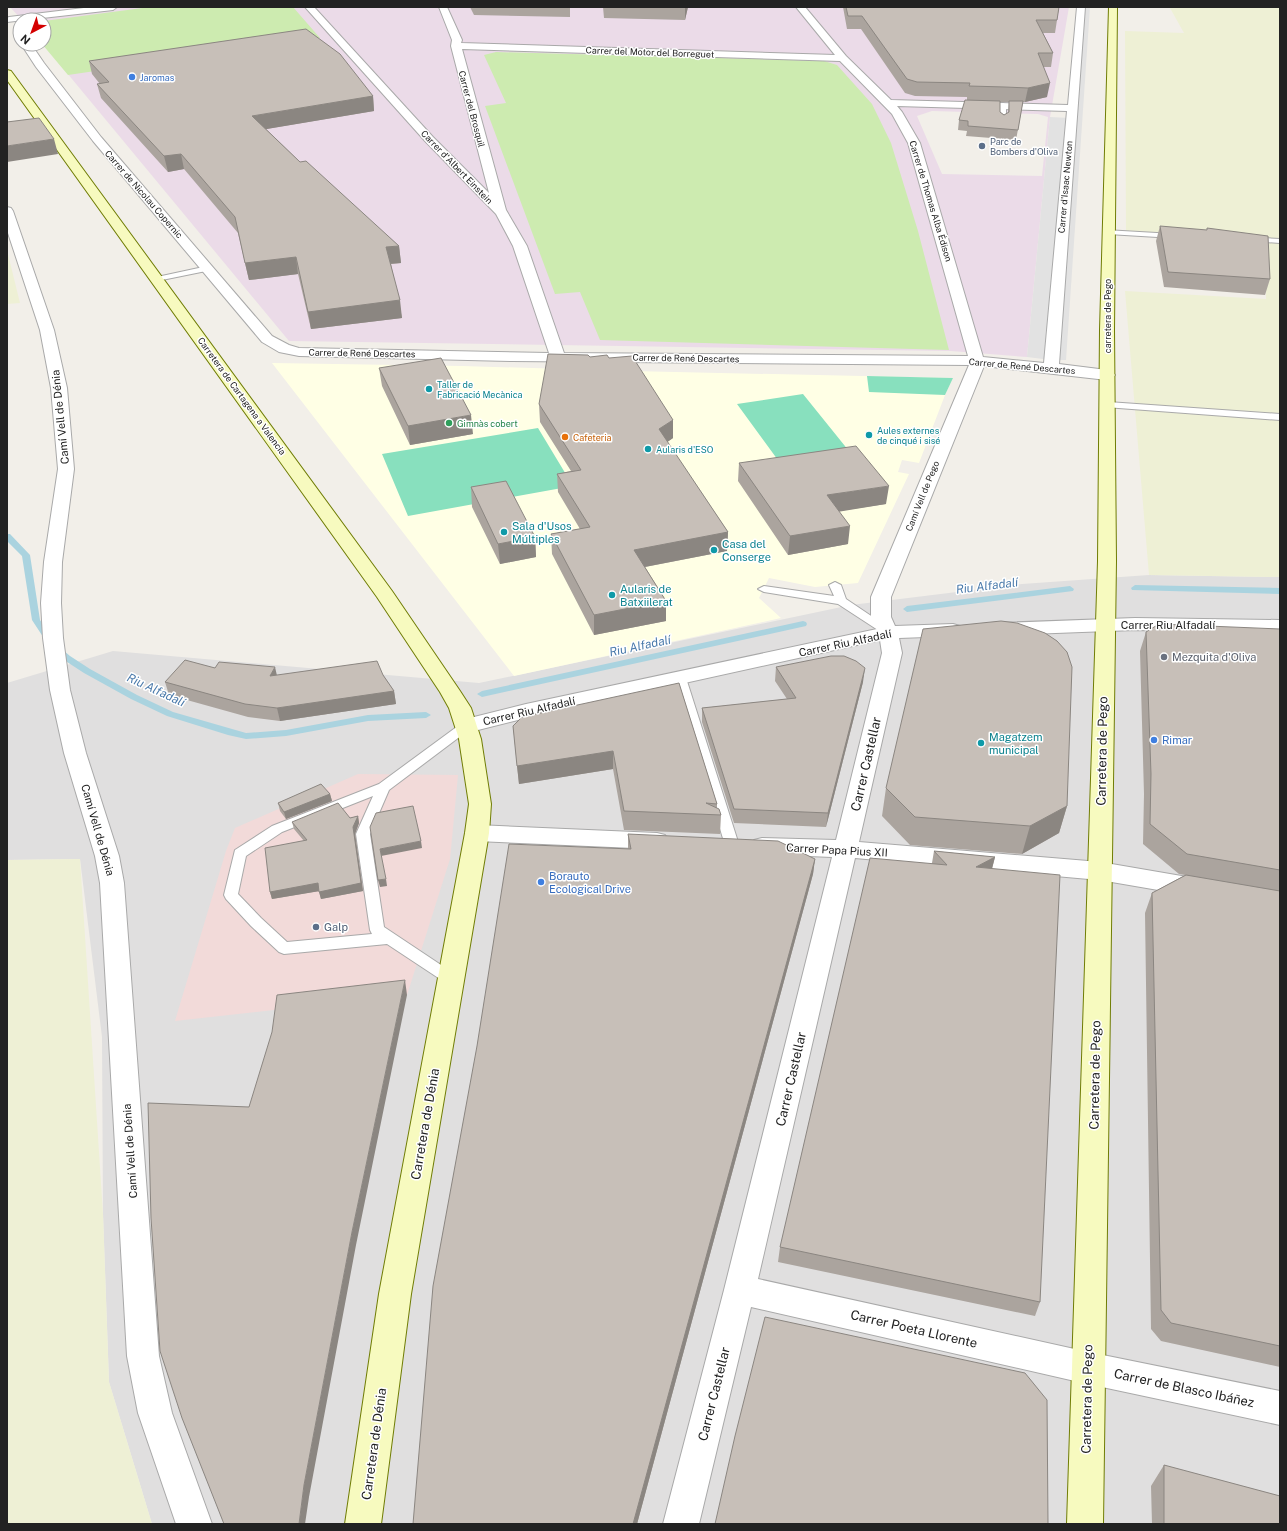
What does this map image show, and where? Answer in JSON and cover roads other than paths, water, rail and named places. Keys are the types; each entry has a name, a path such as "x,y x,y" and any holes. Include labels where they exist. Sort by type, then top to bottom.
{"main road":[{"name":"carretera de Pego","path":"1104,626 1107,561 1108,232 1113,7"},
{"name":"Carretera de Cartagena a Valencia","path":"7,73 385,595 450,691 460,708 466,726"},
{"name":"Carretera de Pego","path":"1085,1524 1104,626"},
{"name":"Carretera de Dénia","path":"363,1524 395,1294 477,833 480,804 470,739 466,726"}],"street":[{"path":"10,22 112,7"},
{"name":"Carrer d'Albert Einstein","path":"309,7 429,139 501,212 512,229 520,246 558,357"},
{"name":"Carrer del Brosquil","path":"443,7 458,40 456,46 501,212"},
{"name":"Carrer de Thomas Alba Édison","path":"800,7 843,58 897,112 914,143 978,361"},
{"name":"Carrer d'Isaac Newton","path":"1050,368 1081,7"},
{"name":"Carrer del Motor del Borreguet","path":"456,46 843,58"},
{"name":"Carrer de Nicolau Copernic","path":"31,52 97,139 267,339"},
{"path":"888,103 1072,108"},
{"name":"Camí Vell de Dénia","path":"8,220 47,330 59,388 66,469 53,562 50,602 53,638 61,697 75,753 107,856 112,883 143,1356 155,1413 194,1524"},
{"name":"Carrer de René Descartes","path":"267,339 284,349 299,352 512,357 978,361 1108,375"},
{"name":"Camí Vell de Pego","path":"888,632 881,618 881,598 937,458 978,361"},
{"name":"Carrer Riu Alfadalí","path":"466,726 526,711 888,632 1135,624 1280,626"},
{"name":"Carrer Castellar","path":"681,1524 740,1290 892,653 888,632"},
{"path":"477,833 676,842"},
{"name":"Carrer Papa Pius XII","path":"708,844 846,849 1100,871 1218,891"},
{"name":"Carrer Poeta Llorente","path":"740,1290 1088,1368"},
{"name":"Carrer de Blasco Ibáñez","path":"1088,1368 1280,1408"}],"lane":[{"path":"1002,122 1003,105"},
{"path":"1108,232 1178,236"},
{"path":"1241,239 1280,241"},
{"path":"157,279 208,268"},
{"path":"1108,405 1280,417"},
{"path":"835,585 841,601"},
{"path":"764,589 841,601 888,632"},
{"path":"680,678 732,845"},
{"path":"389,938 284,948 256,922 231,895 240,854 277,829 384,787 466,726"},
{"path":"384,787 363,834 377,930 451,979"}],"waterway":[{"name":"Riu Alfadalí","path":"7,536 26,555 36,620 54,647 67,658 87,671 134,697 170,714 231,733 246,736 286,733 368,718 426,715"},
{"name":"Riu Alfadalí","path":"1135,588 1280,591"},
{"name":"Riu Alfadalí","path":"907,609 1070,589"},
{"name":"Riu Alfadalí","path":"482,694 803,624"}],"place":[{"name":"Jaromas","path":"132,77"},
{"name":"Parc de Bombers d'Oliva","path":"982,146"},
{"name":"Taller de Fabricació Mecànica","path":"429,389"},
{"name":"Gimnàs cobert","path":"449,423"},
{"name":"Aules externes de cinqué i sisé","path":"869,435"},
{"name":"Cafeteria","path":"565,437"},
{"name":"Aularis d'ESO","path":"648,449"},
{"name":"Sala d'Usos Múltiples","path":"504,532"},
{"name":"Casa del Conserge","path":"714,550"},
{"name":"Aularis de Batxiilerat","path":"612,595"},
{"name":"Mezquita d'Oliva","path":"1164,657"},
{"name":"Rimar","path":"1154,740"},
{"name":"Magatzem municipal","path":"981,743"},
{"name":"Borauto Ecological Drive","path":"541,882"},
{"name":"Galp","path":"316,927"}]}
